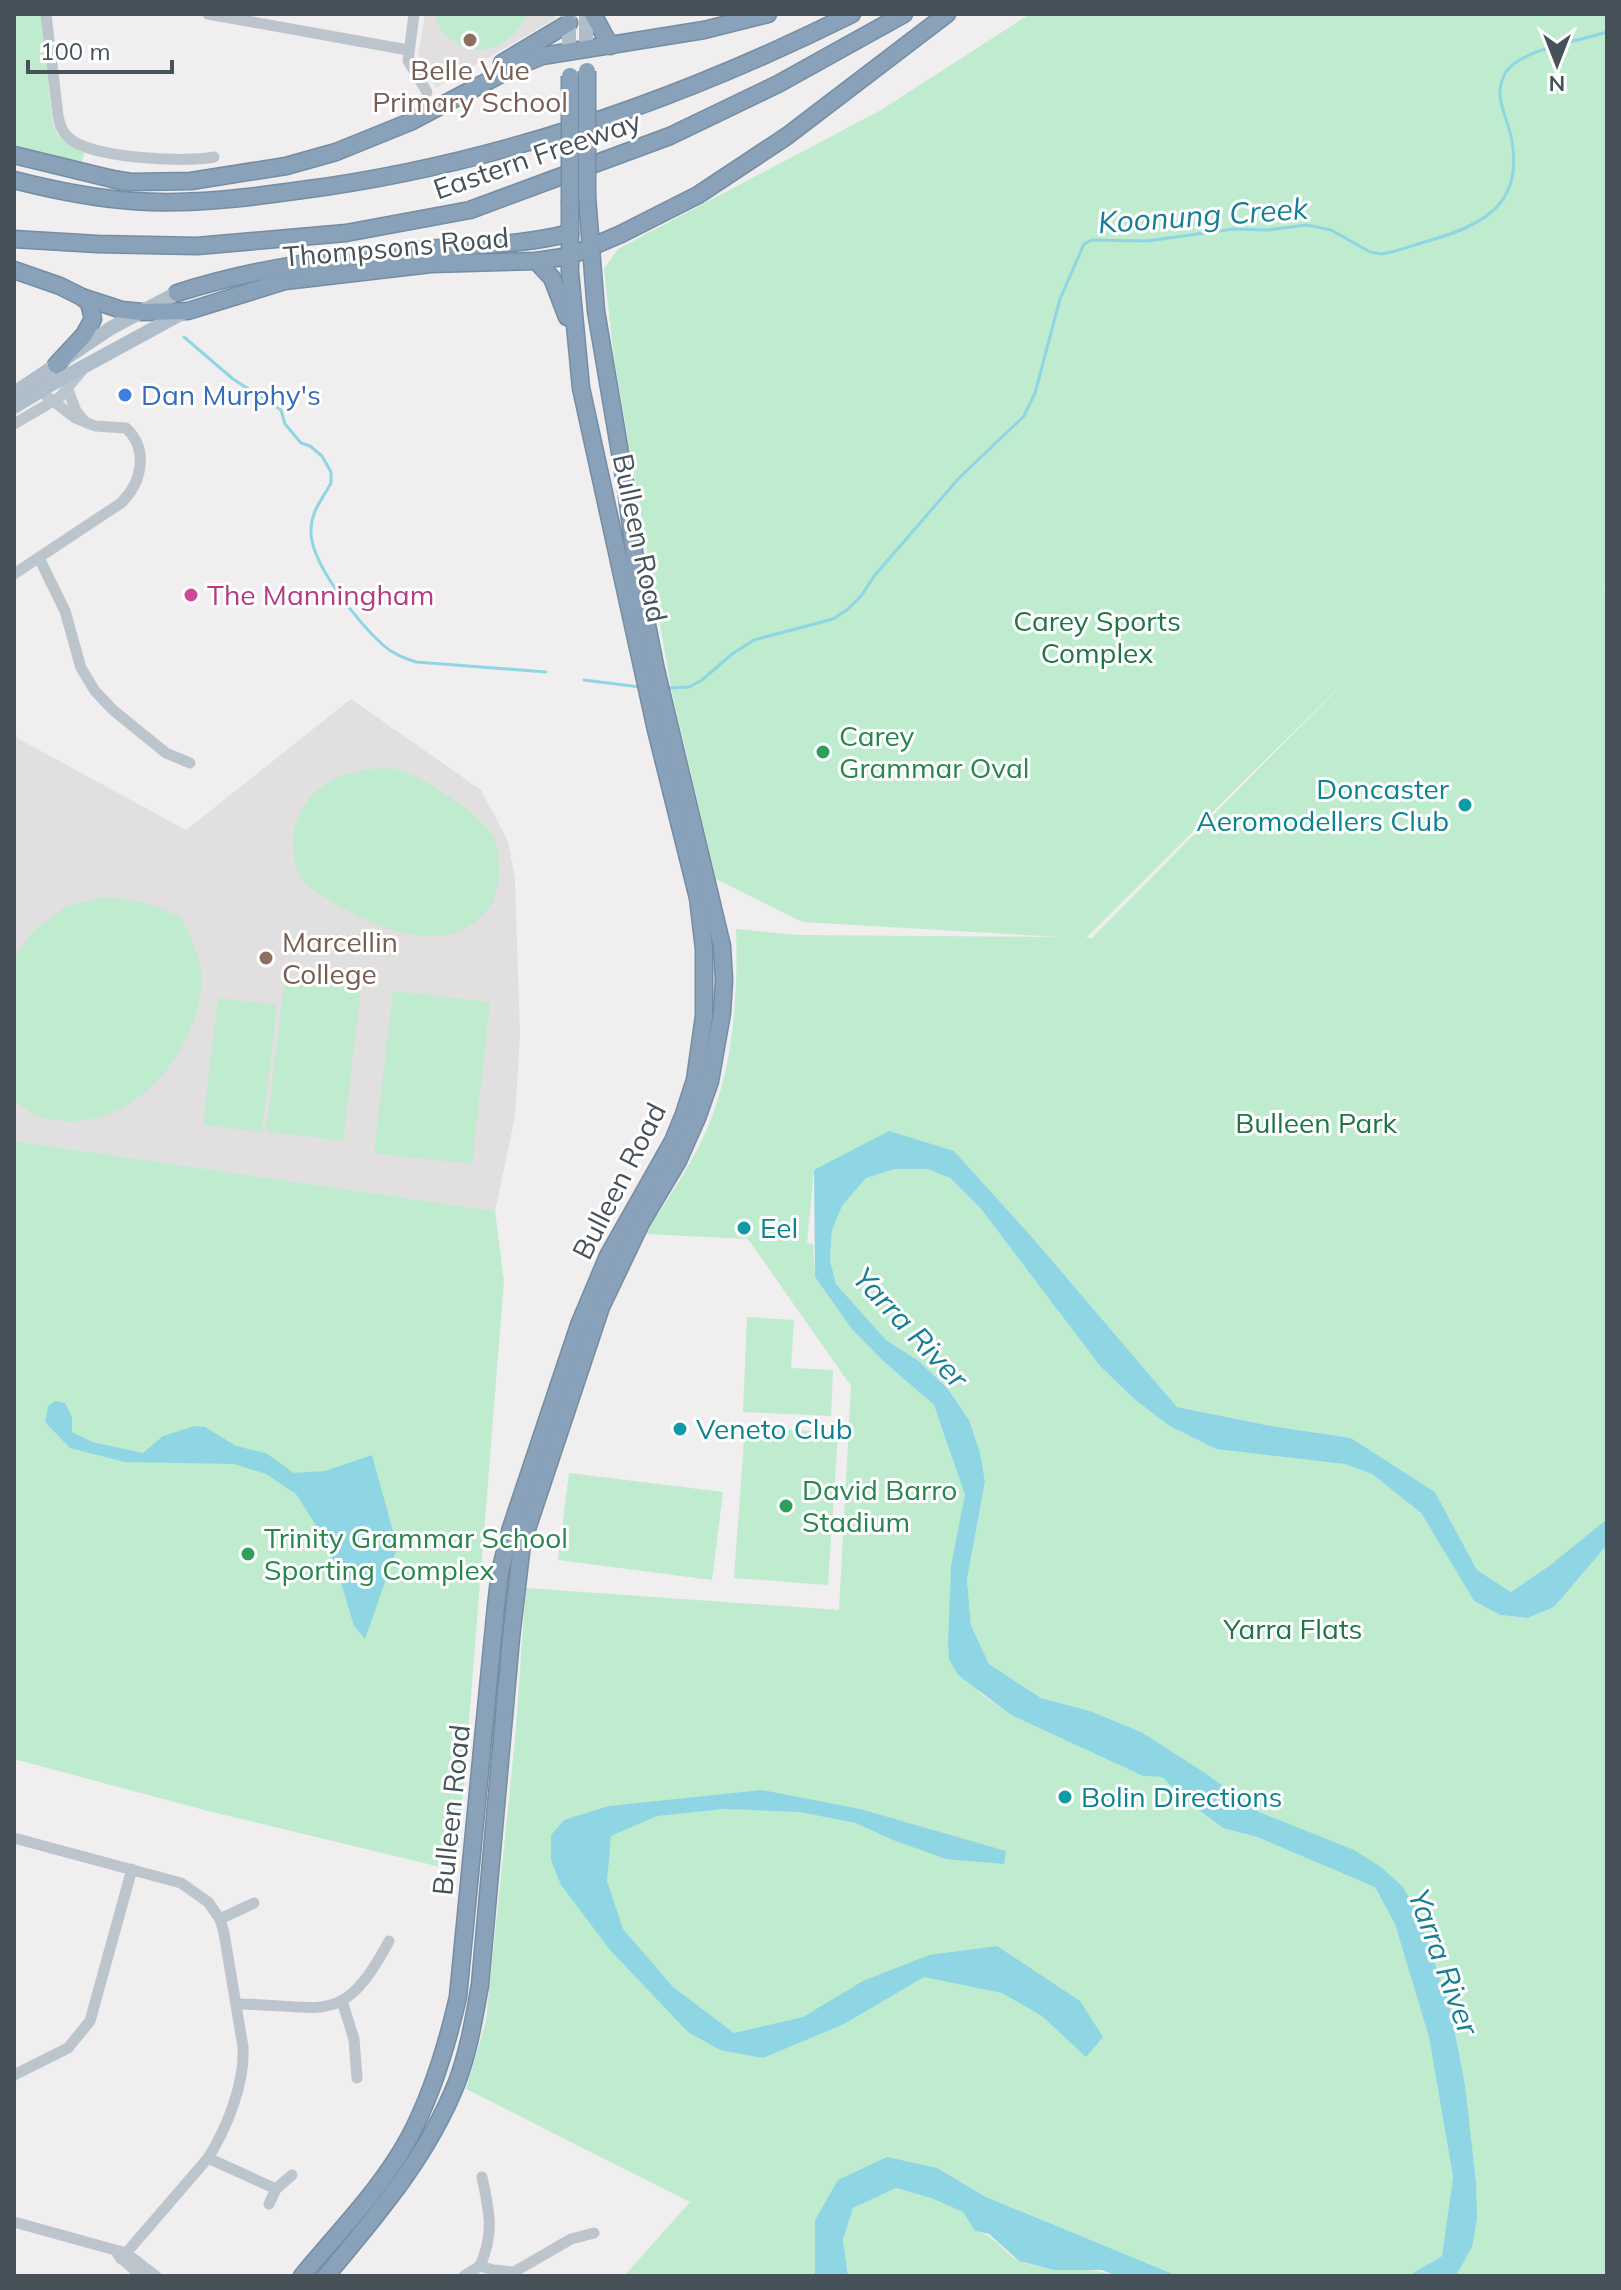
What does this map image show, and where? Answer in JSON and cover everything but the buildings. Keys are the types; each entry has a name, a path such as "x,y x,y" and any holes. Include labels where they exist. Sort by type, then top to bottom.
{"highway":[{"path":"593,14 610,46"},
{"path":"112,179 131,182 191,181 286,166 336,152 410,122 529,60 704,30 768,14"},
{"name":"Eastern Freeway","path":"14,180 63,192 134,201 234,199 367,182 603,120 697,84 852,14"},
{"name":"Eastern Freeway","path":"14,239 197,246 346,233 470,210 670,136 778,84 904,14"},
{"name":"Thompsons Road","path":"188,311 285,281 431,264 536,261 570,256 698,195 787,136 947,14"},
{"path":"410,122 569,19"},
{"name":"Bulleen Road","path":"326,2276 376,2216 427,2145 457,2081 471,2038 480,1985 522,1544 601,1307 641,1223 678,1161 697,1118 717,1048 724,980 722,946 663,729 579,375 570,256 578,51"},
{"name":"Bulleen Road","path":"302,2276 360,2206 410,2136 443,2057 458,1997 496,1606 510,1531 586,1304 608,1256 673,1141 695,1080 704,1016 701,918 663,729 601,341 589,248 578,73"},
{"name":"Eastern Freeway","path":"14,155 112,179 172,188 233,192 367,182"},
{"name":"Thompsons Road","path":"177,293 292,264 410,250 502,244 570,233"},
{"name":"Thompsons Road","path":"536,261 552,278 575,338"},
{"path":"14,270 122,310 188,311"},
{"path":"56,365 84,335 93,319 89,303 82,297"},
{"path":"360,2206 369,2201 379,2201 381,2207 376,2216"}],"main road":[{"name":"Bulleen Road","path":"578,51 586,14"},
{"name":"Bulleen Road","path":"569,19 578,51"},
{"name":"Thompsons Road","path":"14,393 116,325 177,293"},
{"name":"Thompsons Road","path":"14,407 39,390 188,311"},
{"path":"56,365 109,340 120,338 127,342"}],"street":[{"path":"46,14 58,116 70,140 88,148 134,156 179,160 214,157"},
{"path":"208,14 408,50"},
{"path":"414,14 408,50 409,66 427,92"},
{"name":"Thompsons Road","path":"14,424 68,390 86,365"},
{"path":"14,574 121,503 131,493 138,476 140,449 130,431 121,426 85,422 66,413 39,390"},
{"path":"68,390 76,411 85,422"},
{"path":"39,558 65,611 81,668 95,691 113,710 166,753 190,763"},
{"path":"14,1838 132,1869 190,1888 208,1902 220,1919 226,1941 243,2047 242,2071 224,2125 208,2158 124,2256"},
{"path":"14,2075 68,2048 90,2021 132,1869"},
{"path":"220,1919 254,1903"},
{"path":"237,2004 307,2009 342,2001 365,1982 389,1941"},
{"path":"342,2001 354,2039 357,2078"},
{"path":"208,2158 276,2189"},
{"path":"269,2204 276,2189 292,2175"},
{"path":"464,2276 480,2266 487,2250 491,2221 482,2177"},
{"path":"14,2222 112,2249 156,2276"},
{"path":"480,2266 514,2272 571,2239 594,2233"},
{"path":"124,2256 141,2276"}],"shaded area":[{"name":"Belle Vue Primary School","path":"425,14 554,14 555,19 436,88 418,55"},
{"name":"Marcellin College","path":"351,699 481,790 508,841 515,880 520,1036 515,1116 495,1211 14,1141 14,730 17,738 186,830"}],"green space":[{"path":"14,14 41,14 52,120 64,141 85,153 77,172 14,158"},
{"path":"436,14 528,14 507,40 482,50 469,49 445,34 435,20"},
{"path":"1030,14 1607,14 1607,588 1600,584 1607,589 1607,1519 1511,1592 1477,1570 1435,1492 1351,1438 1177,1407 954,1151 814,1170 807,1243 813,1244 815,1277 852,1328 882,1360 934,1405 966,1495 951,1565 949,1659 981,1694 1011,1715 1143,1776 1162,1777 1184,1799 1223,1828 1257,1837 1375,1886 1395,1924 1429,2036 1453,2177 1442,2256 1408,2276 1178,2276 986,2197 937,2168 815,2220 815,2276 624,2276 690,2202 466,2089 486,2021 515,1740 526,1588 839,1610 851,1386 748,1239 645,1234 696,1151 718,1099 733,1027 736,929 797,935 1060,937 802,922 716,879 671,688 614,358 604,269 618,249 881,110","holes":["1364,662 1092,938 1087,937"]},
{"path":"371,769 396,769 418,778 462,805 494,837 499,864 496,893 480,918 463,929 444,935 403,933 344,909 305,884 298,871 293,840 304,806 330,781"},
{"path":"108,897 146,903 181,917 201,969 196,1013 172,1063 154,1084 132,1102 108,1114 83,1121 43,1118 26,1110 14,1097 14,958 33,931 68,905"},
{"path":"285,979 361,988 343,1141 266,1131"},
{"path":"393,991 490,1002 472,1164 374,1153"},
{"path":"218,998 277,1005 262,1132 203,1125"},
{"name":"Trinity Grammar School Sporting Complex","path":"14,1141 495,1211 504,1281 457,1871 208,1811 14,1759"},
{"name":"Yarra Flats","path":"895,1169 928,1169 950,1178 981,1209 1100,1366 1133,1398 1168,1425 1345,1464 1372,1474 1421,1513 1474,1601 1500,1615 1528,1618 1554,1607 1607,1545 1607,2276 1456,2276 1472,2247 1465,2085 1451,2011 1418,1914 1403,1888 1294,1827 1259,1812 1203,1772 1090,1711 1041,1698 989,1664 971,1625 967,1579 985,1482 969,1420 948,1389 919,1361 886,1340 836,1284 830,1260 832,1230 842,1206 866,1178"},
{"path":"747,1317 794,1320 791,1368 833,1370 831,1416 743,1412"},
{"name":"David Barro Stadium","path":"745,1427 838,1433 828,1585 734,1578"},
{"path":"569,1473 723,1492 712,1580 558,1560"},
{"path":"896,2188 963,2212 975,2231 983,2233 1022,2262 1046,2268 1093,2270 1116,2276 848,2276 843,2240 853,2208"}],"water":[{"path":"889,1131 954,1151 1177,1407 1351,1438 1435,1492 1477,1570 1511,1592 1607,1519 1607,1545 1554,1607 1528,1618 1500,1615 1474,1601 1421,1513 1372,1474 1345,1464 1216,1449 1168,1425 1133,1398 1100,1366 981,1209 950,1178 928,1169 895,1169 866,1178 842,1206 832,1230 830,1260 836,1284 886,1340 919,1361 948,1389 969,1420 980,1453 985,1482 967,1579 971,1625 989,1664 1041,1698 1090,1711 1141,1732 1259,1812 1354,1850 1381,1867 1403,1887 1418,1914 1451,2011 1465,2085 1477,2219 1472,2247 1456,2276 1408,2276 1442,2256 1453,2177 1429,2037 1395,1924 1375,1887 1257,1837 1223,1828 1184,1799 1162,1777 1143,1776 1011,1715 958,1675 949,1659 951,1565 965,1495 934,1405 852,1329 815,1277 814,1170"},
{"path":"55,1401 65,1403 72,1417 72,1432 92,1442 143,1453 163,1436 195,1426 205,1427 236,1446 266,1453 294,1473 325,1471 372,1455 396,1551 365,1639 354,1626 340,1579 317,1527 296,1494 266,1474 234,1464 125,1462 70,1448 45,1422 48,1406"},
{"path":"762,1790 860,1809 1006,1851 1004,1864 946,1859 856,1823 800,1812 724,1809 657,1816 611,1836 607,1881 623,1929 673,1987 734,2033 803,2017 863,1981 929,1955 997,1946 1080,2001 1103,2037 1086,2057 1042,2016 1002,1993 924,1977 844,2024 763,2058 720,2050 688,2032 610,1950 561,1885 551,1860 551,1835 564,1820 609,1806"},
{"path":"887,2157 937,2168 986,2197 1178,2276 1116,2276 1102,2270 1054,2270 1019,2261 989,2234 975,2231 963,2212 896,2188 853,2208 843,2240 848,2276 815,2276 815,2220 838,2180"}],"waterway":[{"name":"Koonung Creek","path":"667,688 689,687 702,680 754,640 833,619 861,596 875,575 959,478 1024,416 1035,393 1060,299 1084,244 1092,240 1147,241 1233,229 1267,230 1307,225 1331,230 1370,252 1381,254 1449,235 1496,208 1512,178 1514,159 1511,136 1500,96 1506,72 1524,57 1607,32"},
{"name":"Koonung Creek","path":"184,337 233,379 281,410 285,424 301,443 322,456 331,472 331,483 312,519 313,546 339,594 383,645 416,662 546,672"},
{"name":"Koonung Creek","path":"584,680 640,687"}],"place":[{"name":"Belle Vue Primary School","path":"470,40"},
{"name":"Dan Murphy's","path":"125,395"},
{"name":"The Manningham","path":"191,595"},
{"name":"Carey Grammar Oval","path":"823,752"},
{"name":"Doncaster Aeromodellers Club","path":"1465,805"},
{"name":"Marcellin College","path":"266,958"},
{"name":"Eel","path":"744,1228"},
{"name":"Veneto Club","path":"680,1429"},
{"name":"David Barro Stadium","path":"786,1506"},
{"name":"Trinity Grammar School Sporting Complex","path":"248,1554"},
{"name":"Bolin Directions","path":"1065,1797"}],"park label":[{"name":"Carey Sports Complex","path":"1097,637"},
{"name":"Bulleen Park","path":"1316,1123"}],"water label":[{"name":"Yarra River","path":"910,1328"},
{"name":"Yarra River","path":"1443,1962"}]}
